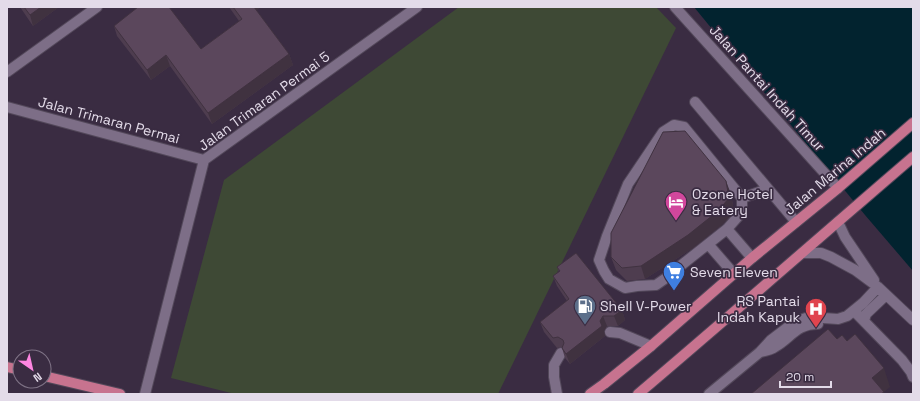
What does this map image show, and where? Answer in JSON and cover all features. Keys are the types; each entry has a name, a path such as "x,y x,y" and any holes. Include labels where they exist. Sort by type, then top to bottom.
{"main road":[{"name":"Jalan Marina Indah","path":"590,394 651,346 752,258 839,187 913,123"},
{"path":"638,394 913,157"},
{"path":"52,378 120,394"}],"street":[{"path":"7,72 97,7"},
{"name":"Jalan Trimaran Permai 5","path":"145,394 204,160 417,7"},
{"name":"Jalan Pantai Indah Timur","path":"675,7 839,187"},
{"path":"695,102 796,222"},
{"name":"Jalan Trimaran Permai","path":"7,108 204,160"},
{"path":"674,125 684,127 742,198 742,212 726,229 656,285 625,288 609,279 604,271 599,260 628,184 663,132 669,127 674,125"},
{"path":"742,198 768,189"},
{"path":"838,222 845,237 882,291"},
{"path":"726,229 752,258"},
{"path":"708,244 734,274"},
{"path":"803,253 820,253 831,257 855,270 882,291 913,320"},
{"path":"859,315 882,291"},
{"path":"709,394 760,352 771,340 792,324 809,317 838,319 847,316 866,314 882,291"},
{"path":"859,315 902,360 913,377"},
{"path":"610,332 620,333 651,346"},
{"path":"557,394 554,377 554,365 562,353"}],"green space":[{"path":"459,7 656,7 676,28 498,394 235,394 171,378 224,180"}],"water":[{"path":"694,7 913,7 913,271 865,215"}],"building":[{"path":"24,7 41,7 30,15"},
{"path":"138,7 169,7 201,49 242,19 233,7 254,7 289,54 208,113 166,55 147,70 114,26"},
{"name":"Ozone Hotel & Eatery","path":"685,131 726,181 729,198 718,211 688,235 641,266 622,268 611,257 611,233 663,132"},
{"path":"576,253 622,310 614,316 603,316 600,321 602,326 566,354 562,348 564,343 563,340 558,337 553,338 540,322 569,299 553,276 560,271 557,267"},
{"path":"828,329 837,339 842,335 847,341 855,334 884,368 872,378 884,392 881,394 751,394"}],"place":[{"name":"Ozone Hotel & Eatery","path":"676,222"},
{"name":"Seven Eleven","path":"674,292"},
{"name":"Shell V-Power","path":"585,326"},
{"name":"RS Pantai Indah Kapuk","path":"816,328"}]}
